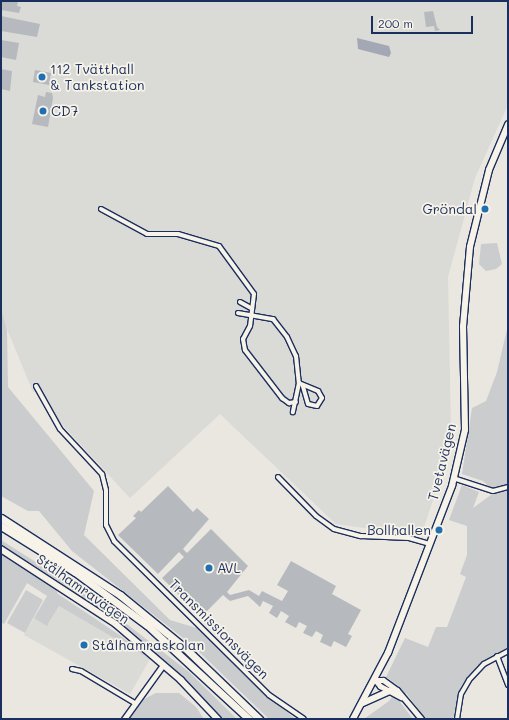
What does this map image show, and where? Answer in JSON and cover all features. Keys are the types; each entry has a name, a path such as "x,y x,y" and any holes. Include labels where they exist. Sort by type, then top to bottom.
{"highway":[{"path":"1,518 120,595 185,648 259,719"},
{"path":"1,526 75,572 142,621 180,652 249,719"}],"main road":[{"name":"Tvetavägen","path":"353,719 375,680 430,544 454,478 465,430 463,328 470,247 489,170 508,125"},
{"name":"Stålhamravägen","path":"1,549 116,624 163,665 218,719"},
{"path":"363,703 390,691"}],"street":[{"path":"101,209 147,234 178,234 219,246 241,279 253,291 250,326 243,339 245,350 282,398 289,403 296,402"},
{"path":"240,302 251,308"},
{"path":"238,313 251,313 278,322 296,356 301,384 308,404 317,406 322,398 318,391 301,384"},
{"path":"294,412 301,384"},
{"name":"Transmissionsvägen","path":"36,386 60,429 102,474 105,483 107,530 122,550 269,695 304,719"},
{"path":"278,477 316,516 334,529 361,536 409,538 430,544"},
{"path":"454,478 493,491 508,487"},
{"path":"457,719 462,694 469,680 484,664 496,656 508,651"},
{"path":"496,656 508,685"},
{"path":"124,719 133,702 163,665"},
{"path":"72,669 81,671 133,702"},
{"path":"375,680 390,691 404,698"},
{"path":"375,680 383,680 404,698 421,719"}],"shaded area":[{"path":"1,1 508,1 508,105 475,178 448,277 451,429 436,491 421,536 336,524 220,414 130,498 57,419 40,390 33,392 7,329 1,321"},
{"path":"357,38 389,46 391,53 389,57 358,49"},
{"path":"497,243 502,264 496,269 486,271 479,264 481,244"},
{"path":"1,309 7,330 8,387 94,491 84,535 170,620 200,629 242,673 295,719 269,719 192,645 72,551 39,511 28,511 1,496"},
{"path":"508,325 508,647 477,666 461,686 453,719 426,719 406,693 400,702 413,719 364,719 389,701 400,687 386,677 405,638 428,647 436,627 447,627 466,577 460,574 467,555 467,526 449,520 462,485 479,492 473,508 495,492 483,481 462,474 472,408 486,401 497,372"},
{"path":"1,540 97,601 189,672 237,719 221,719 182,678 117,622 57,580 1,545"},
{"path":"1,552 54,585 58,594 121,636 150,659 59,606 47,626 34,618 47,596 27,583 4,624 1,622"},
{"path":"26,590 43,600 25,633 7,623"},
{"name":"Stålhamraskolan","path":"59,606 150,659 130,694 24,635 34,618 48,625"},
{"path":"156,693 179,693 196,707 204,719 129,719 142,700"}],"building":[{"path":"1,1 18,1 17,6 21,7 19,13 1,10"},
{"path":"433,11 437,27 440,30 435,31 434,26 426,27 424,12"},
{"path":"1,16 40,24 37,37 1,31"},
{"path":"1,40 19,43 16,60 1,57"},
{"path":"1,69 12,71 10,91 1,89"},
{"name":"112 Tvätthall & Tankstation","path":"35,70 51,73 49,85 33,82"},
{"name":"CD7","path":"46,92 52,93 53,98 48,127 32,124 38,95 45,97"},
{"name":"AVL","path":"168,486 193,512 197,508 209,519 183,549 187,553 211,529 248,566 227,592 230,595 249,590 259,596 262,591 282,601 288,591 277,585 291,561 336,586 332,594 361,610 348,634 352,636 346,647 334,641 331,647 320,642 323,635 316,631 312,637 303,633 307,626 299,622 296,628 285,622 289,616 281,611 277,618 269,613 273,606 263,601 260,607 248,596 230,601 223,595 201,617 162,578 184,557 179,552 158,574 118,535 136,518 133,516 139,510 141,512"}],"place":[{"name":"112 Tvätthall & Tankstation","path":"42,77"},
{"name":"CD7","path":"43,111"},
{"name":"Gröndal","path":"485,209"},
{"name":"Bollhallen","path":"439,530"},
{"name":"AVL","path":"209,568"},
{"name":"Stålhamraskolan","path":"84,645"}]}
